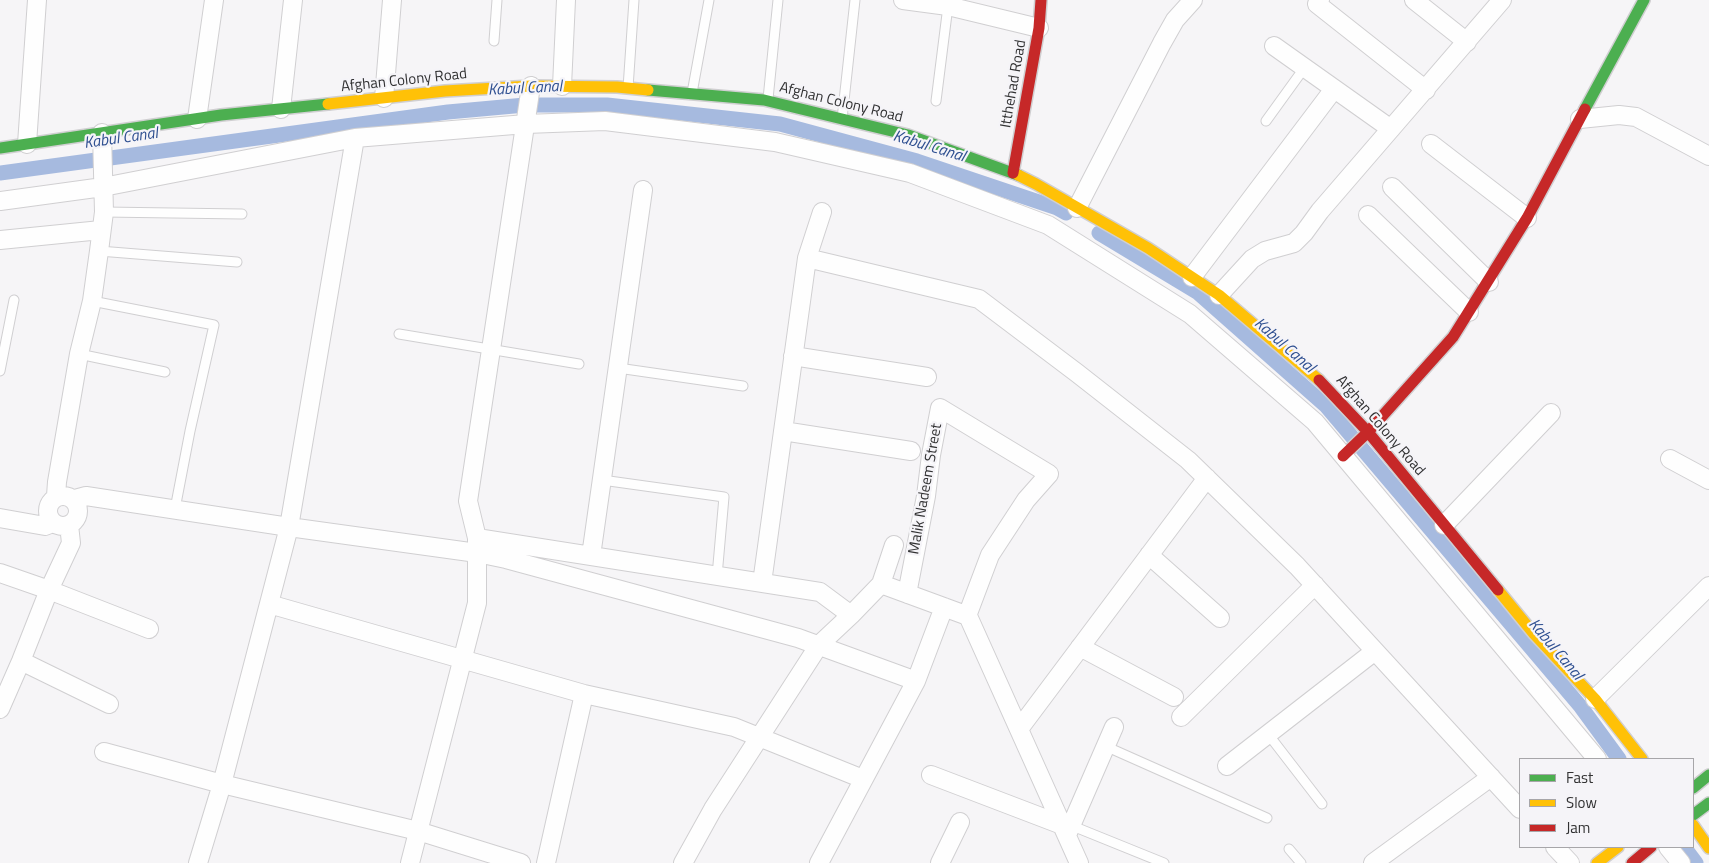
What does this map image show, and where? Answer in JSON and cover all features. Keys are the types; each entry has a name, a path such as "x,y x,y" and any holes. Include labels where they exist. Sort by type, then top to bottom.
{"main road":[{"name":"Itthehad Road","path":"1013,173 1039,28 1041,0"},
{"path":"1343,456 1368,432 1453,337 1527,218 1644,0"},
{"name":"Afghan Colony Road","path":"0,148 103,138 197,119 281,109 445,91 530,89 562,86 628,88 768,101 908,135 1013,173 1036,184 1148,248 1219,295 1316,376 1368,432 1534,634 1595,699 1641,758"},
{"path":"1694,787 1709,775"},
{"path":"1694,814 1709,803"},
{"path":"1694,826 1709,848"},
{"path":"1597,863 1617,848"},
{"path":"1632,863 1650,848"}],"street":[{"path":"27,144 37,0"},
{"path":"197,119 214,0"},
{"path":"281,109 293,0"},
{"path":"384,98 392,0"},
{"path":"562,86 566,0"},
{"path":"903,0 948,6 1039,28"},
{"path":"1077,208 1162,43 1175,20 1193,0"},
{"path":"1320,0 1317,4 1426,90"},
{"path":"1414,0 1467,42"},
{"path":"1219,295 1252,259 1265,251 1294,243 1502,0"},
{"path":"1274,46 1391,129"},
{"path":"410,863 477,603 477,546 468,501 530,89"},
{"path":"1192,277 1334,89"},
{"path":"1580,119 1619,115 1636,117 1706,148"},
{"path":"0,201 355,138 526,122 605,121 775,142 910,173 1048,225 1190,314 1315,422 1596,758"},
{"path":"56,496 79,354 92,301 99,251 104,212 103,138"},
{"path":"198,863 222,784 290,527 355,138"},
{"path":"1431,144 1527,218"},
{"path":"1392,187 1488,282"},
{"path":"591,556 643,190"},
{"path":"762,583 806,258 822,212"},
{"path":"1368,215 1469,312"},
{"path":"0,240 101,230"},
{"path":"806,258 979,299 1188,460 1297,566 1519,808"},
{"path":"793,356 927,378"},
{"name":"Malik Nadeem Street","path":"907,594 926,496 931,455 940,408 1049,474 1026,500 990,555 967,616"},
{"path":"1444,525 1551,413"},
{"path":"783,431 911,451"},
{"path":"1670,459 1709,480"},
{"path":"1019,729 1207,478"},
{"path":"0,518 45,526 61,524 77,519 79,509 74,499 66,495 56,496 48,504 48,514 61,524 71,543 49,590 0,709"},
{"path":"74,499 86,496 290,527 591,556 820,592 851,615"},
{"path":"683,863 713,810 818,645 881,584 894,544"},
{"path":"477,546 506,559 818,645 916,681"},
{"path":"1149,555 1220,618"},
{"path":"0,573 149,629"},
{"path":"881,584 967,616 1066,828 1080,863"},
{"path":"1181,717 1315,585"},
{"path":"1595,699 1709,586"},
{"path":"269,604 584,694 734,727 863,779"},
{"path":"819,863 916,681 944,607"},
{"path":"1080,647 1174,697"},
{"path":"1227,766 1375,650"},
{"path":"21,661 109,704"},
{"path":"546,863 584,694"},
{"path":"1066,828 1114,727"},
{"path":"104,752 222,784 418,831 521,863"},
{"path":"931,774 1066,828"},
{"path":"1373,863 1491,778"},
{"path":"940,863 960,822"},
{"path":"1556,848 1570,863"},
{"path":"1669,848 1681,863"}],"lane":[{"path":"494,42 497,0"},
{"path":"628,88 634,0"},
{"path":"692,94 709,0"},
{"path":"768,101 778,0"},
{"path":"842,119 855,0"},
{"path":"936,100 948,6"},
{"path":"1266,121 1304,67"},
{"path":"104,212 242,214"},
{"path":"99,251 237,262"},
{"path":"0,371 14,300"},
{"path":"92,301 214,326 190,431 175,509"},
{"path":"399,334 579,364"},
{"path":"79,354 165,372"},
{"path":"618,368 743,386"},
{"path":"602,480 724,497 718,576"},
{"path":"1268,734 1322,804"},
{"path":"1105,746 1267,818"},
{"path":"1066,828 1164,863"},
{"path":"1289,848 1301,863"}],"waterway":[{"name":"Kabul Canal","path":"0,173 448,112 525,105 607,105 780,124 917,161 1057,208 1066,213"},
{"name":"Kabul Canal","path":"1099,233 1197,292 1326,406 1581,707 1618,758"},
{"name":"Kabul Canal","path":"1685,848 1696,863"}],"traffic: fast":[{"path":"1585,109 1644,0"},
{"path":"648,90 764,100 908,135 1018,175"},
{"path":"0,148 221,115 328,104"},
{"path":"1694,787 1709,775"},
{"path":"1694,814 1709,803"}],"traffic: slow":[{"path":"328,104 445,91 531,86 617,87 648,90"},
{"path":"1018,175 1148,248 1219,295 1319,380"},
{"path":"1498,590 1534,634 1595,699 1641,758"},
{"path":"1694,826 1709,848"},
{"path":"1597,863 1617,848"}],"traffic: jam":[{"path":"1013,173 1039,28 1041,0"},
{"path":"1343,456 1368,432 1453,337 1527,218 1585,109"},
{"path":"1319,380 1368,432 1498,590"},
{"path":"1632,863 1650,848"}]}
